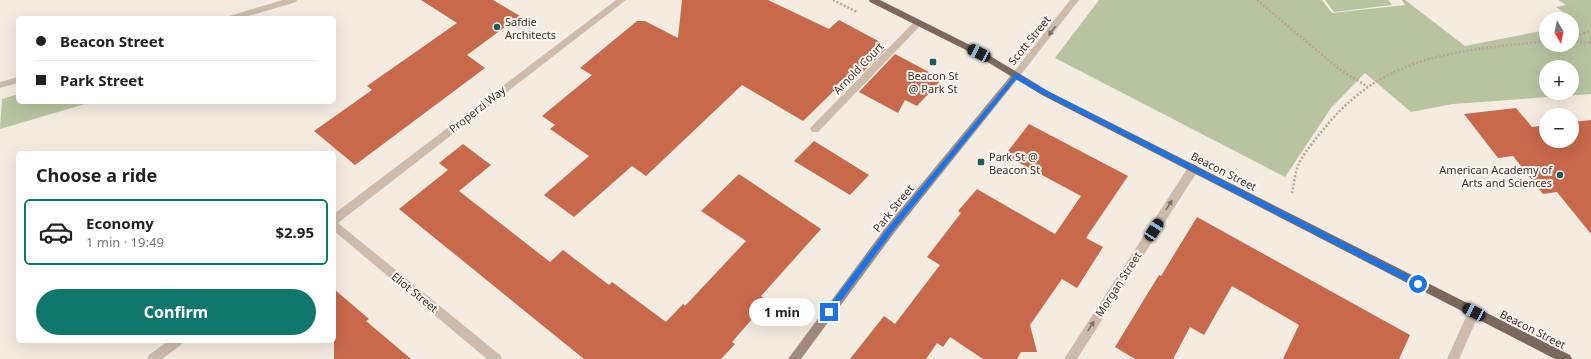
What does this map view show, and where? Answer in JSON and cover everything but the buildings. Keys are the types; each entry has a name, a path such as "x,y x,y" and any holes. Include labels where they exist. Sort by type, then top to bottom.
{"main road":[{"name":"Beacon Street","path":"873,0 979,53 1045,93 1566,359"}],"street":[{"path":"239,16 292,0"},
{"name":"Properzi Way","path":"336,218 622,0"},
{"name":"Scott Street","path":"1016,75 1075,0"},
{"name":"Arnold Court","path":"815,129 918,23"},
{"name":"Park Street","path":"794,359 890,230 1016,75"},
{"path":"0,85 16,81"},
{"name":"Morgan Street","path":"1070,359 1193,169"},
{"name":"Eliot Street","path":"336,227 496,359"},
{"path":"1453,359 1474,312"},
{"path":"153,359 174,343"}],"path":[{"path":"1257,0 1327,59 1368,87"},
{"path":"1579,35 1591,31"},
{"path":"1292,193 1299,164 1320,134 1344,105 1385,76 1410,64 1439,56 1470,50 1539,42"},
{"path":"1579,42 1591,43"}],"green space":[{"path":"1099,0 1322,0 1332,13 1405,5 1402,0 1405,0 1465,46 1539,31 1539,52 1579,52 1579,12 1563,12 1556,7 1566,5 1558,0 1591,0 1591,94 1579,95 1579,60 1539,60 1539,98 1453,104 1411,112 1365,73 1331,108 1285,177 1055,58"},
{"path":"1325,0 1388,0 1392,5 1334,12"},
{"path":"16,95 16,104 85,104 0,129 2,99"}],"place":[{"name":"Safdie Architects","path":"497,27"},
{"name":"Beacon St @ Park St","path":"933,62"},
{"name":"Park St @ Beacon St","path":"981,162"},
{"name":"American Academy of Arts and Sciences","path":"1560,175"}],"route":[{"path":"829,312 890,230 1016,75 1045,93 1418,284"}]}
